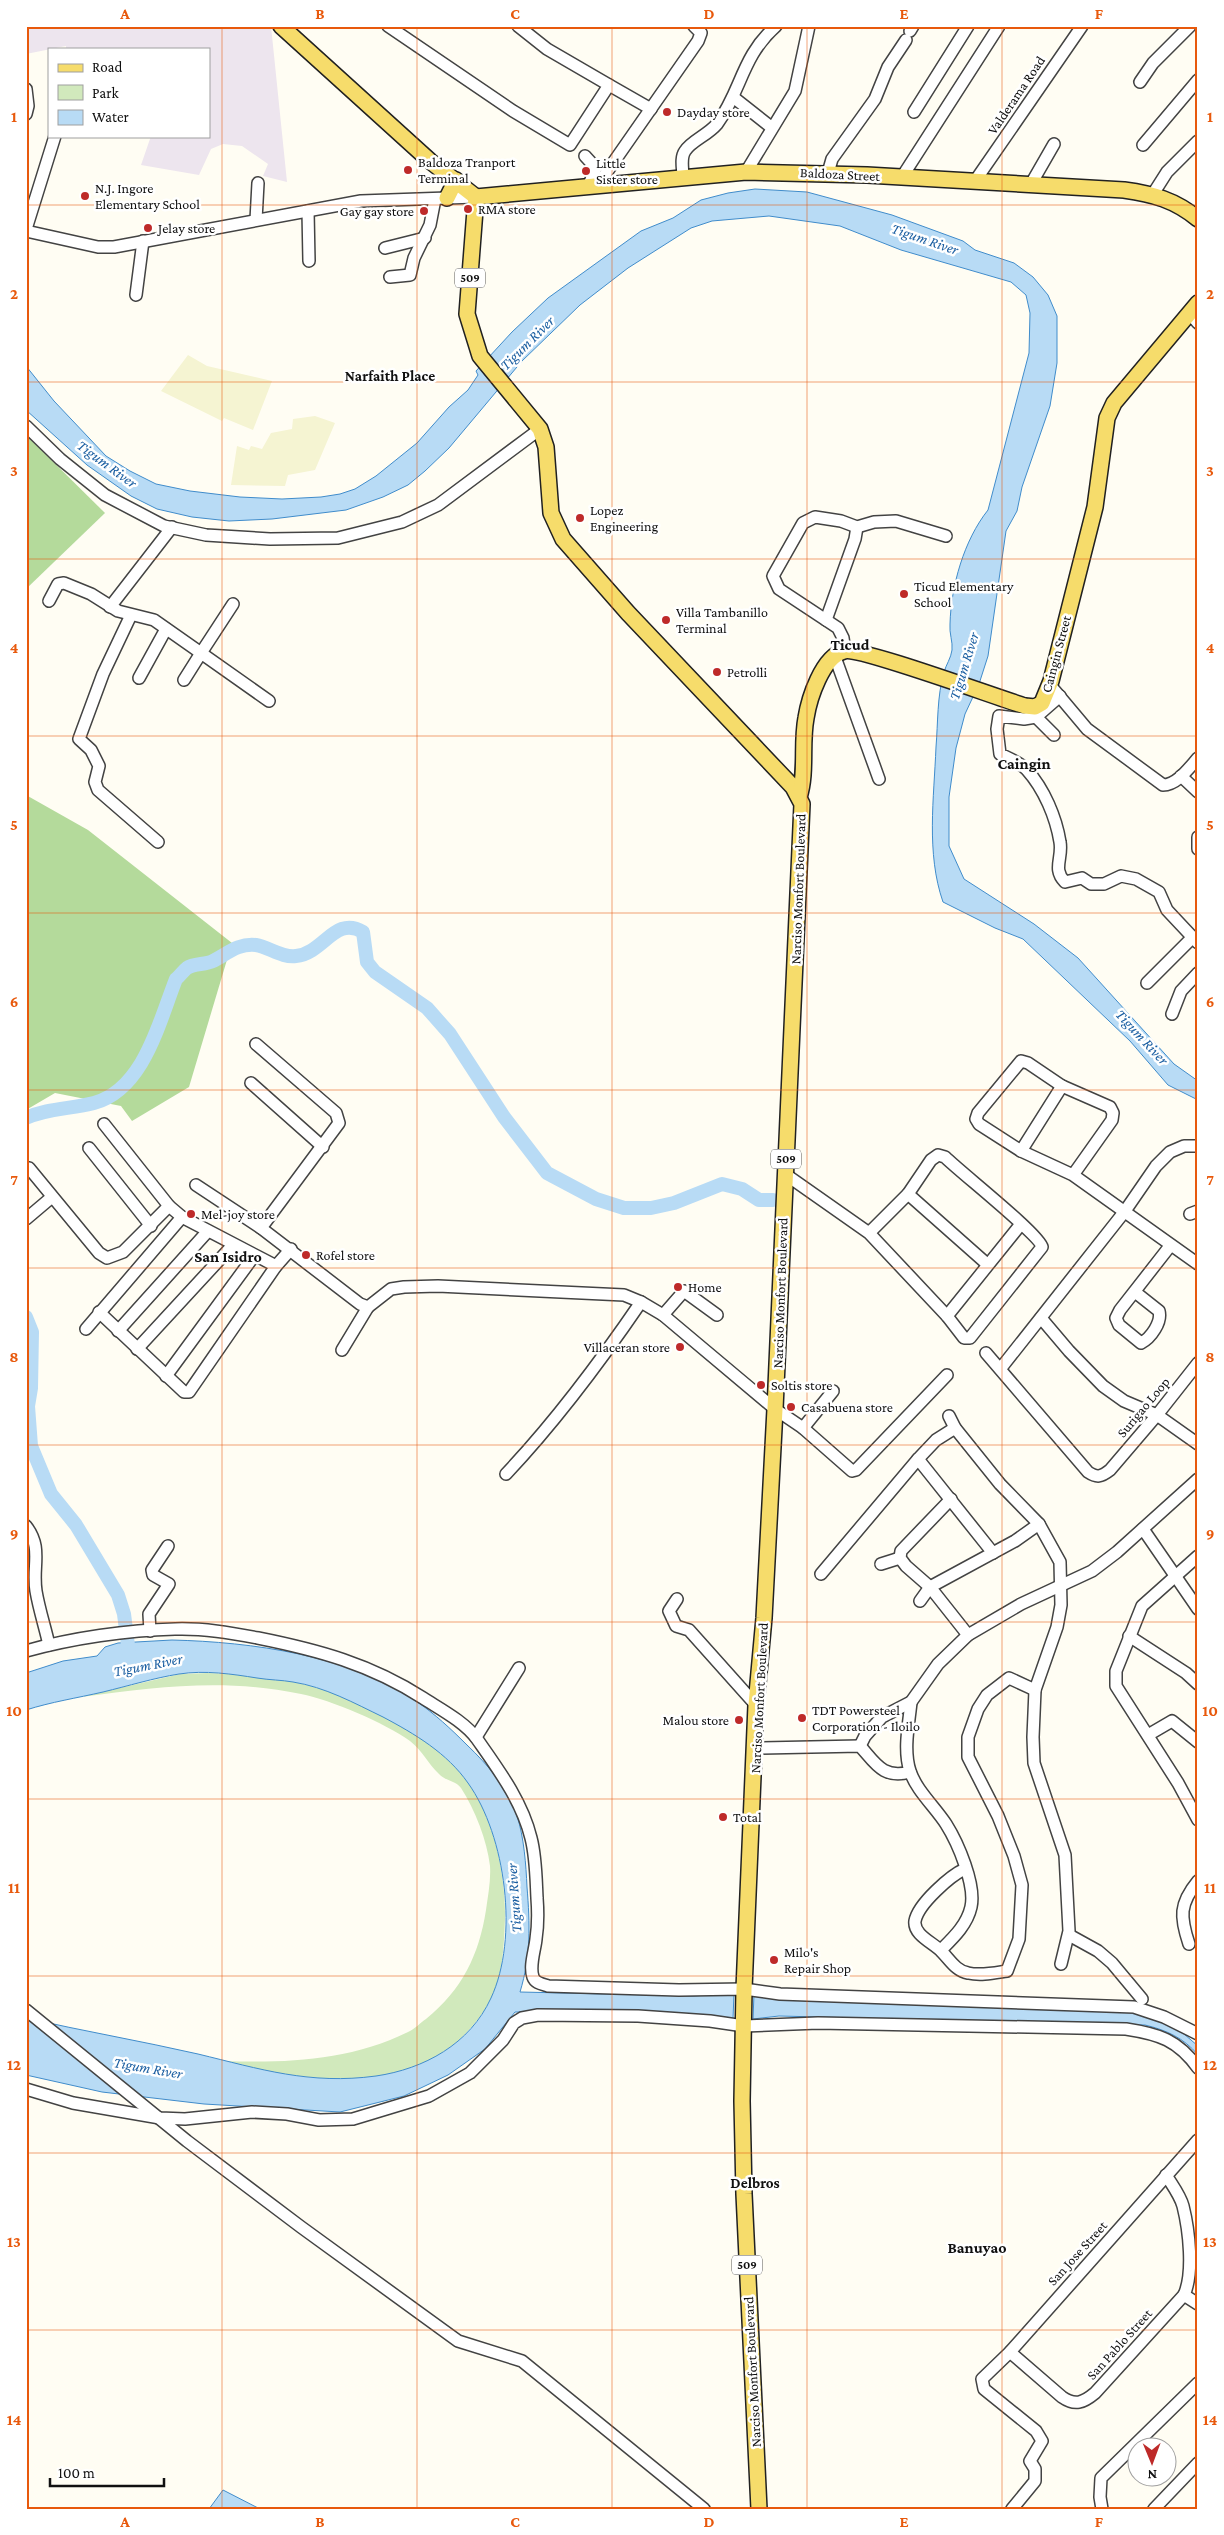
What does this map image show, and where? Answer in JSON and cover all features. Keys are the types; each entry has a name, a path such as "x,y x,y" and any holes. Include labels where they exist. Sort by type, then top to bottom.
{"main road":[{"path":"281,26 385,122 476,197"},
{"name":"Baldoza Street","path":"476,197 746,172 828,173 1031,184 1153,194 1172,201 1198,219"},
{"path":"441,198 456,180"},
{"name":"Narciso Monfort Boulevard","path":"476,197 467,314 480,356 538,426 546,447 550,514 563,539 628,613 793,787 802,804 775,1409 756,1705 756,1748 744,1989 744,2194 759,2509"},
{"name":"Caingin Street","path":"840,654 873,657 994,697 1035,707 1042,703 1055,690 1095,507 1107,418 1114,402 1195,313"},
{"path":"799,797 802,785 806,718 816,683 824,668 840,654"}],"street":[{"path":"388,26 567,145 573,144 609,84"},
{"path":"518,26 547,49 652,109"},
{"path":"592,186 652,109 701,36 699,29 694,26"},
{"path":"683,177 682,157 685,150 715,127 732,97 751,54 776,26"},
{"path":"746,172 795,91 808,26"},
{"path":"914,112 968,26"},
{"path":"902,177 999,26"},
{"name":"Valderama Road","path":"975,181 1082,26"},
{"path":"1140,82 1154,63 1190,26"},
{"path":"828,173 832,159 875,99 888,67 909,32"},
{"path":"1142,145 1198,80"},
{"path":"26,89 28,106 26,114"},
{"path":"732,97 772,127"},
{"path":"54,138 26,230 98,247 143,242 374,199 476,197"},
{"path":"1153,194 1167,172 1198,142"},
{"path":"1031,184 1054,144"},
{"path":"585,156 596,168 592,186"},
{"path":"256,220 258,182"},
{"path":"390,276 410,275 414,258 441,198"},
{"path":"308,211 309,261"},
{"path":"385,248 424,238"},
{"path":"136,295 143,242"},
{"path":"26,426 105,496 164,526 206,535 270,539 338,538 402,522 438,505 538,426"},
{"path":"879,779 840,654 843,638 838,628 779,589 772,576 803,522 815,517 841,520 857,527 874,522 896,521 946,536"},
{"path":"110,607 172,527"},
{"path":"826,620 857,533 857,527"},
{"path":"49,601 58,584 64,582 91,594 110,607 131,615 154,620 269,701"},
{"path":"184,680 233,604"},
{"path":"131,615 103,674 80,738 91,750 99,766 95,782 98,790 158,842"},
{"path":"139,678 166,629"},
{"path":"1147,984 1195,940 1168,910 1159,892 1136,879 1122,876 1104,884 1091,884 1082,878 1065,882 1057,868 1060,844 1049,803 1026,768 1000,754 997,729 999,716 1024,719 1036,717 1055,690 1087,728 1164,786 1181,776 1198,758"},
{"path":"1036,717 1054,735"},
{"path":"1181,776 1198,792"},
{"path":"1198,837 1198,849"},
{"path":"1172,1014 1181,992 1198,973"},
{"path":"256,1044 336,1113 339,1123 261,1228"},
{"path":"1073,1176 1112,1120 1113,1113 1110,1106 1062,1086 1028,1063 1021,1061 978,1113 976,1119 979,1124 1021,1150 1073,1176 1125,1210 1170,1246 1198,1264"},
{"path":"251,1083 323,1147"},
{"path":"1021,1150 1062,1086"},
{"path":"104,1124 169,1206 182,1217 276,1266"},
{"path":"986,1353 1002,1368 1125,1210 1156,1166 1170,1152 1184,1146 1198,1146"},
{"path":"88,1148 150,1226"},
{"path":"785,1174 869,1233 947,1316 964,1338 970,1338 1042,1247 1041,1242 1021,1224 945,1157 938,1155 930,1160 908,1194 869,1233"},
{"path":"29,1168 99,1254 107,1258 123,1252 169,1206"},
{"path":"196,1185 261,1228 360,1304 368,1307"},
{"path":"908,1194 987,1264"},
{"path":"26,1219 52,1197"},
{"path":"86,1329 182,1217"},
{"path":"947,1316 1021,1224"},
{"path":"118,1331 208,1231"},
{"path":"137,1349 233,1245"},
{"path":"1135,1292 1170,1246"},
{"path":"99,1312 166,1376 184,1392 188,1392 276,1266 291,1250"},
{"path":"166,1376 254,1256"},
{"path":"342,1350 368,1307 391,1289 438,1286 624,1295 641,1302 663,1315 775,1409 803,1428 848,1468 856,1470 946,1375"},
{"path":"663,1315 684,1291 689,1292 717,1315"},
{"path":"506,1474 547,1427 607,1351 641,1302"},
{"path":"1041,1318 1069,1351 1103,1386 1124,1401 1157,1415 1198,1444"},
{"name":"Surigao Loop","path":"1002,1368 1044,1422 1088,1472 1095,1477 1102,1477 1157,1415 1198,1363"},
{"path":"803,1428 834,1391"},
{"path":"949,1416 955,1428 1000,1484 1039,1524 1060,1562 1062,1585 1057,1627 1035,1690 1034,1763 1065,1855 1068,1935 1061,1964"},
{"path":"822,1574 918,1459 936,1440 955,1428"},
{"path":"918,1459 993,1552"},
{"path":"860,1746 865,1736 882,1716 911,1702 938,1664 968,1634 1021,1604 1092,1571 1143,1529 1198,1479"},
{"path":"951,1499 901,1551 900,1558 906,1566 930,1587 968,1634"},
{"path":"920,1601 930,1587 1015,1541 1039,1524"},
{"path":"26,1526 34,1536 37,1549 36,1588 49,1645"},
{"path":"1143,1529 1198,1609"},
{"path":"146,1632 149,1614 168,1584 153,1575 152,1570 168,1546"},
{"path":"1198,1556 1174,1575 1142,1606 1116,1671 1116,1686 1148,1735 1198,1820"},
{"path":"881,1564 900,1558"},
{"path":"678,1598 668,1611 676,1626 689,1630 756,1705"},
{"path":"26,1652 49,1645 176,1628 219,1632 312,1649 332,1655 380,1673 411,1691 445,1713 476,1737 507,1782 522,1812 531,1837 538,1903 537,1939 532,1970 533,1977 538,1983 557,1987 679,1990 744,1989 780,1994 1134,2007 1164,2017 1198,2034"},
{"path":"1129,1636 1172,1664 1198,1684"},
{"path":"476,1737 519,1668"},
{"path":"965,1869 949,1878 935,1892 918,1913 915,1922 929,1943 941,1950 953,1965 966,1973 1006,1971 1010,1967 1019,1939 1022,1885 998,1816 968,1757 968,1737 978,1708 987,1694 996,1686 1009,1678 1035,1690"},
{"path":"911,1702 908,1754 910,1772 946,1825 959,1850 971,1892 971,1908 964,1924 941,1950"},
{"path":"1148,1735 1172,1722 1198,1742"},
{"path":"756,1748 860,1746 879,1767 891,1774 910,1772"},
{"path":"1188,1944 1181,1922 1184,1903 1198,1881"},
{"path":"1068,1935 1098,1951 1142,1998"},
{"path":"26,2010 138,2102 301,2226 458,2340 522,2361 704,2509"},
{"path":"26,2089 91,2107 160,2118 185,2119 252,2112 333,2120 353,2119 429,2096 470,2073 503,2040 514,2023 530,2016 638,2016 710,2021 744,2026 818,2023 1126,2029 1148,2032 1168,2039 1190,2056 1198,2068"},
{"name":"San Jose Street","path":"1012,2509 1035,2481 1035,2469 1030,2461 1042,2441 1036,2431 984,2389 982,2379 1010,2352 1198,2140"},
{"path":"1166,2175 1183,2206 1190,2271 1190,2283 1184,2295 1198,2304"},
{"name":"San Pablo Street","path":"1010,2352 1071,2403 1080,2403 1095,2392 1184,2295"},
{"path":"1102,2509 1099,2485 1105,2474 1198,2383"},
{"path":"1154,2509 1198,2463"}],"shaded area":[{"path":"26,26 271,26 287,182 263,176 268,164 242,146 223,144 211,149 199,175 141,165 150,138 210,138 210,48 66,48 66,46 48,48 48,50 26,54"}],"green space":[{"path":"188,355 207,366 272,381 253,430 224,418 222,421 161,391"},
{"path":"315,416 335,423 315,470 288,475 285,486 231,485 237,446 249,450 251,446 262,449 271,433 292,429 293,419"},
{"path":"26,435 105,513 26,589"},
{"path":"26,795 88,830 232,943 189,1087 132,1121 121,1106 55,1093 26,1110"},
{"path":"208,1673 272,1678 315,1687 339,1695 389,1718 412,1733 434,1748 468,1782 485,1813 501,1866 505,1902 502,1960 498,1980 491,1999 468,2031 439,2054 407,2069 372,2077 334,2079 259,2070 223,2061 271,2061 317,2058 363,2049 386,2042 415,2028 450,1996 467,1970 479,1942 483,1926 490,1882 490,1866 480,1825 461,1788 456,1783 441,1776 410,1741 387,1727 357,1713 327,1701 301,1694 244,1686 164,1687 81,1697 180,1674"}],"water":[{"name":"Tigum River","path":"755,189 807,192 892,215 963,241 975,250 1014,263 1033,277 1048,295 1057,316 1057,363 1050,406 1022,487 1017,511 1006,531 988,656 979,684 965,714 956,748 949,797 949,846 964,879 1034,924 1078,958 1174,1064 1198,1081 1198,1100 1168,1085 1130,1041 1023,939 995,928 943,902 938,883 934,864 932,825 934,786 940,690 952,650 950,627 953,594 960,564 966,549 972,535 988,510 1029,353 1030,313 1026,295 1011,282 901,250 840,226 769,216 712,221 691,228 628,268 580,305 522,361 449,448 408,485 383,497 346,510 272,519 229,521 192,517 157,509 131,496 87,465 26,410 26,366 54,401 106,456 156,484 190,491 240,497 282,499 340,494 355,489 376,476 417,443 449,407 468,390 478,375 476,371 512,332 548,298 641,231 673,218 701,200"},
{"name":"Tigum River","path":"172,1640 203,1641 267,1648 299,1654 361,1672 390,1685 416,1701 443,1722 475,1753 503,1787 517,1816 521,1833 526,1870 529,1927 528,1953 520,1992 694,1996 734,1993 733,2019 683,2014 515,2012 485,2049 448,2075 404,2096 340,2112 204,2104 102,2092 26,2075 26,2018 286,2074 307,2077 352,2078 394,2073 444,2052 471,2029 491,1998 500,1974 505,1947 506,1918 504,1888 492,1831 481,1805 460,1772 430,1745 395,1723 339,1696 305,1684 209,1672 170,1676 26,1710 26,1673 63,1661 97,1656 105,1647 118,1643"},
{"path":"754,1994 1133,2009 1177,2028 1198,2046 1198,2055 1187,2044 1174,2036 1160,2029 1145,2025 779,2016 753,2019"},
{"path":"223,2490 260,2509 209,2509"}],"waterway":[{"path":"26,1118 51,1110 94,1103 111,1095 126,1084 147,1052 176,979 187,968 210,962 238,947 250,945 261,946 281,954 296,956 314,949 337,931 353,928 363,932 367,962 375,972 427,1008 450,1034 504,1117 547,1173 596,1199 624,1208 651,1208 674,1203 722,1184 742,1189 759,1200 773,1200"},
{"name":"Tigum River","path":"26,1317 32,1332 31,1388 28,1406 31,1446 51,1494 76,1525 118,1595 124,1614 130,1661"}],"place":[{"name":"Dayday store","path":"667,112"},
{"name":"Baldoza Tranport Terminal","path":"408,170"},
{"name":"Little Sister store","path":"586,171"},
{"name":"N.J. Ingore Elementary School","path":"85,196"},
{"name":"RMA store","path":"468,209"},
{"name":"Gay gay store","path":"424,211"},
{"name":"Jelay store","path":"148,228"},
{"name":"Lopez Engineering","path":"580,518"},
{"name":"Ticud Elementary School","path":"904,594"},
{"name":"Villa Tambanillo Terminal","path":"666,620"},
{"name":"Petrolli","path":"717,672"},
{"name":"Mel-joy store","path":"191,1214"},
{"name":"Rofel store","path":"306,1255"},
{"name":"Home","path":"678,1287"},
{"name":"Villaceran store","path":"680,1347"},
{"name":"Soltis store","path":"761,1385"},
{"name":"Casabuena store","path":"791,1407"},
{"name":"TDT Powersteel Corporation - Iloilo","path":"802,1718"},
{"name":"Malou store","path":"739,1720"},
{"name":"Total","path":"723,1817"},
{"name":"Milo's Repair Shop","path":"774,1960"}],"district":[{"name":"Narfaith Place","path":"390,376"},
{"name":"Ticud","path":"850,644"},
{"name":"Caingin","path":"1024,763"},
{"name":"San Isidro","path":"228,1256"},
{"name":"Delbros","path":"755,2183"},
{"name":"Banuyao","path":"977,2247"}]}
